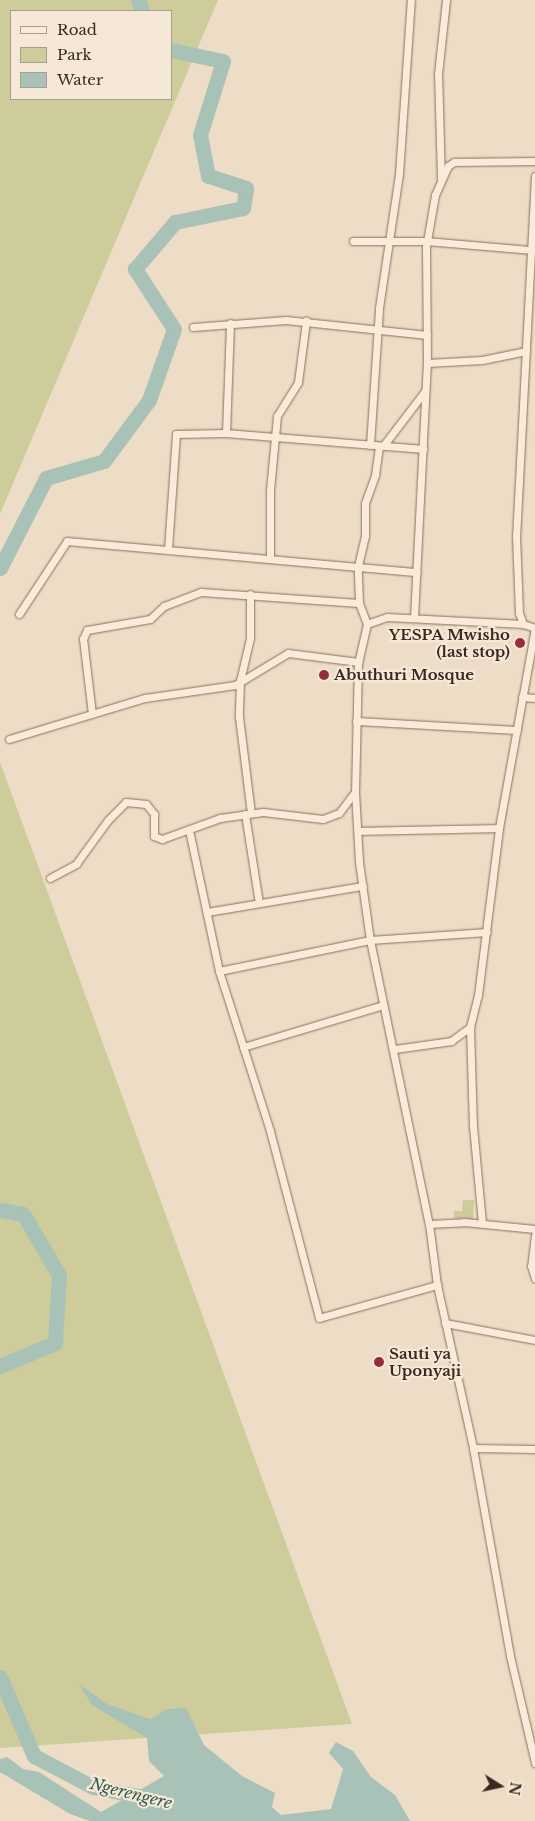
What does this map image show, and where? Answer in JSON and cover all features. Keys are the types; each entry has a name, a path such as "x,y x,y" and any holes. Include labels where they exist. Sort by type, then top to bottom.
{"street":[{"path":"370,445 377,331 399,174 411,0"},
{"path":"441,181 438,74 446,0"},
{"path":"414,618 427,335 426,241 441,181 448,166 454,162 535,161"},
{"path":"523,624 519,613 516,535 535,176"},
{"path":"353,241 426,241 530,250"},
{"path":"193,327 230,323 306,321 377,331 427,335"},
{"path":"270,557 274,439 279,408 298,382 306,321"},
{"path":"226,432 230,323"},
{"path":"426,364 482,360 526,351"},
{"path":"425,391 381,446 375,475 365,503 365,536 358,566 359,603 368,624 358,662 355,792 358,831 370,940 383,1005 395,1050 429,1224 437,1286 473,1448 510,1656 535,1763"},
{"path":"168,549 174,437 179,433 226,432 274,439 423,449"},
{"path":"19,614 67,540 270,557 417,572"},
{"path":"92,714 82,639 87,630 150,619 164,606 200,592 359,603"},
{"path":"250,594 250,638 240,681 239,717 259,904"},
{"path":"368,624 380,617 523,624 535,628 499,828 478,994 470,1027 473,1126 482,1223"},
{"path":"9,739 145,698 235,685 288,653 358,662"},
{"path":"522,697 535,698"},
{"path":"356,721 516,730"},
{"path":"50,878 76,864 108,820 126,802 139,801 154,814 154,836 157,839 248,814 323,818 339,813 355,792"},
{"path":"358,831 499,828"},
{"path":"189,830 219,971 270,1131 319,1318 437,1286"},
{"path":"207,912 363,886"},
{"path":"219,971 370,940 487,932"},
{"path":"243,1047 383,1005"},
{"path":"395,1050 451,1041 470,1027"},
{"path":"429,1224 482,1223 535,1229"},
{"path":"535,1235 531,1266 535,1278"},
{"path":"445,1323 535,1340"},
{"path":"473,1448 535,1449"}],"green space":[{"path":"0,0 218,0 0,514"},
{"path":"0,762 352,1724 0,1748"},
{"path":"463,1200 474,1200 473,1219 454,1218 454,1211 462,1211"}],"water":[{"path":"79,1684 107,1704 150,1719 167,1709 186,1708 204,1745 242,1776 275,1793 272,1807 281,1815 331,1809 343,1769 329,1753 336,1742 353,1751 371,1777 395,1795 410,1821 90,1821 70,1814 0,1772 0,1759 7,1757 23,1769 39,1772 101,1812 164,1776 149,1761 147,1738 92,1705"}],"waterway":[{"name":"Ngerengere","path":"138,0 142,10"},
{"name":"Ngerengere","path":"0,568 46,478 104,461 149,400 174,329 135,269 175,222 243,208 246,188 208,176 200,135 223,61 172,50"},
{"name":"Ngerengere","path":"0,1210 23,1214 59,1275 55,1343 0,1366"},
{"name":"Ngerengere","path":"0,1677 34,1756 93,1787 148,1798"}],"place":[{"name":"YESPA Mwisho (last stop)","path":"520,643"},
{"name":"Abuthuri Mosque","path":"324,675"},
{"name":"Sauti ya Uponyaji","path":"379,1362"}]}
